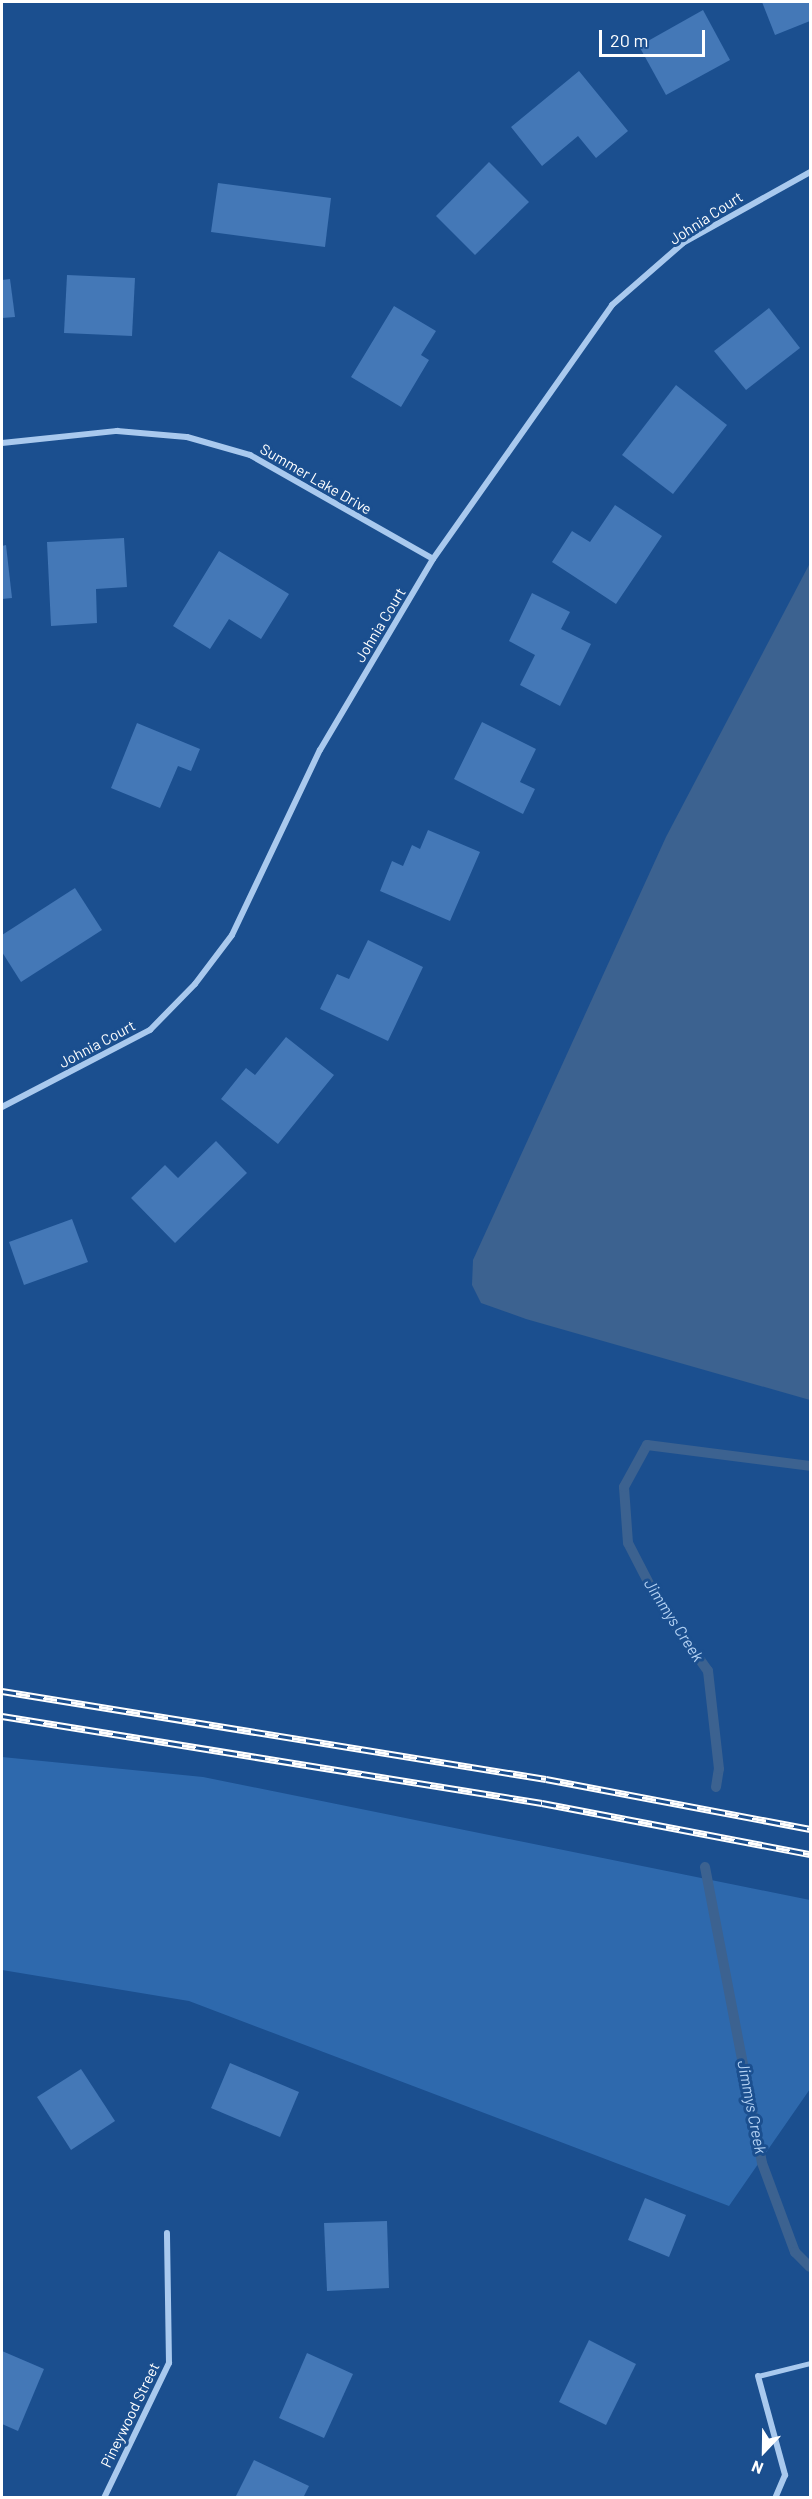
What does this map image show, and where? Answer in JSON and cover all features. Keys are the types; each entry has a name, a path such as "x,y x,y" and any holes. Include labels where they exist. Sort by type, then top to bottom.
{"street":[{"name":"Johnia Court","path":"2,1107 150,1030 195,984 232,935 320,750 433,559 612,305 683,243 810,172"},
{"name":"Summer Lake Drive","path":"2,443 117,431 187,437 250,455 433,559"},
{"name":"Pineywood Street","path":"104,2498 170,2363 167,2233"},
{"path":"758,2376 785,2475 775,2498"}],"lane":[{"path":"758,2376 810,2363"}],"shaded area":[{"path":"810,563 810,1400 526,1319 481,1303 472,1285 473,1260 666,837"},
{"path":"2,1757 203,1777 810,1900 810,2089 729,2206 189,2001 2,1970"}],"building":[{"path":"762,2 810,2 810,21 775,35"},
{"path":"703,10 730,60 666,95 639,46"},
{"path":"579,71 628,131 596,158 578,136 542,166 511,127"},
{"path":"489,162 529,202 475,255 436,216"},
{"path":"218,183 331,198 325,247 211,232"},
{"path":"67,275 135,278 132,336 64,333"},
{"path":"10,279 15,317 2,318 2,280"},
{"path":"394,306 436,331 421,355 429,360 401,407 351,377"},
{"path":"769,308 800,348 746,390 714,351"},
{"path":"676,385 727,425 673,494 622,455"},
{"path":"615,505 662,536 616,604 552,562 572,531 590,542"},
{"path":"124,538 127,587 96,589 97,623 51,626 47,542"},
{"path":"6,545 12,598 2,599 2,546"},
{"path":"219,551 289,594 261,639 229,619 210,649 173,626"},
{"path":"532,593 570,612 561,629 591,644 560,706 520,685 535,655 509,641"},
{"path":"482,722 536,749 520,782 535,789 523,814 454,779"},
{"path":"137,723 200,749 191,771 178,766 160,808 111,788"},
{"path":"428,830 480,852 450,921 380,891 392,861 403,866 412,845 420,849"},
{"path":"75,888 102,930 21,982 2,952 2,935"},
{"path":"368,940 423,967 388,1041 320,1009 337,974 349,979"},
{"path":"286,1037 334,1075 278,1144 221,1099 246,1068 255,1075"},
{"path":"216,1141 247,1173 175,1243 131,1198 165,1165 178,1178"},
{"path":"72,1219 88,1262 24,1285 9,1242"},
{"path":"230,2063 299,2092 280,2137 211,2108"},
{"path":"81,2069 115,2121 71,2150 37,2097"},
{"path":"645,2198 686,2215 669,2257 628,2240"},
{"path":"387,2221 389,2288 327,2291 324,2223"},
{"path":"589,2340 636,2364 606,2425 559,2402"},
{"path":"2,2351 44,2369 18,2431 2,2424"},
{"path":"307,2353 353,2374 324,2438 279,2418"},
{"path":"254,2460 309,2486 303,2498 235,2498"}],"waterway":[{"name":"Jimmys Creek","path":"716,1787 719,1769 708,1671 658,1601 628,1543 624,1487 647,1445 810,1466"},
{"name":"Jimmys Creek","path":"705,1867 762,2163 795,2252 810,2267"}],"railway":[{"path":"2,1691 546,1779 810,1829"},
{"path":"2,1716 542,1803 810,1854"}]}
